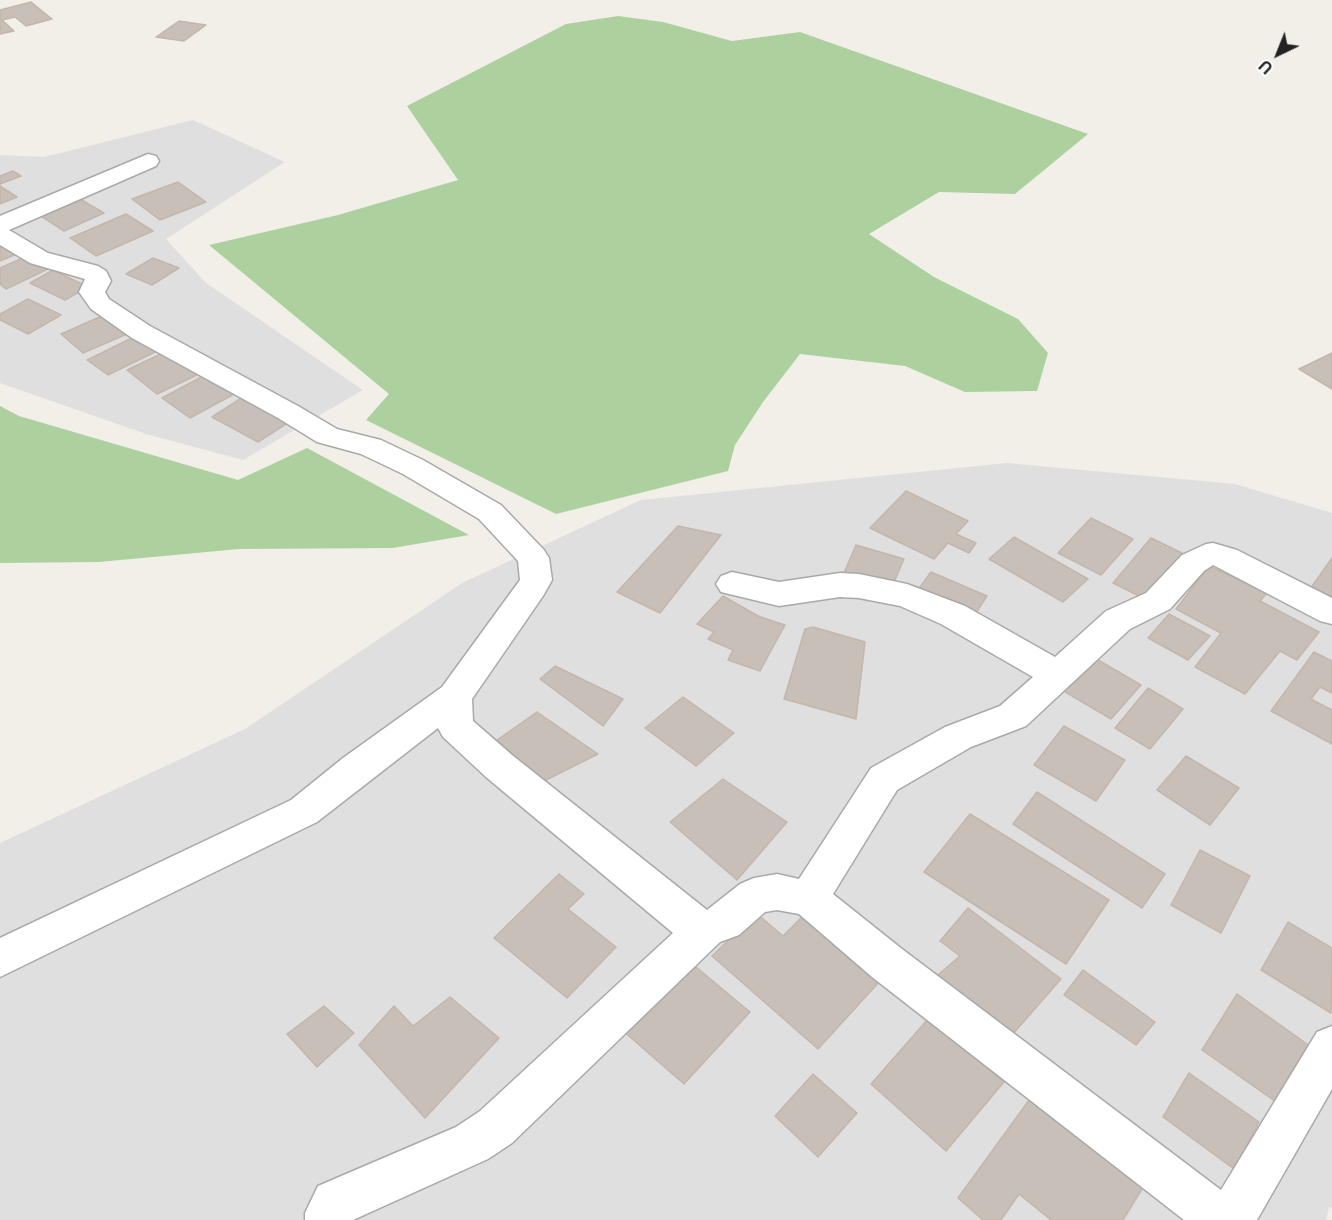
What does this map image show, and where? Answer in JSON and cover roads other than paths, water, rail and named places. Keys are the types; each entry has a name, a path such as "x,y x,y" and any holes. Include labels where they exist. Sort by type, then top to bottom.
{"street":[{"path":"0,225 148,161"},
{"path":"0,235 39,258 97,276 98,281 92,292 100,303 141,332 288,412 327,436 371,447 413,467 490,512 533,558 536,580 454,697 356,769 304,811 288,821 0,958"},
{"path":"809,898 884,779 958,737 1013,716 1118,620 1158,601 1193,564 1206,555 1213,554 1226,558 1332,612"},
{"path":"732,584 779,594 840,585 859,586 907,596 953,615 1057,675"},
{"path":"454,697 456,727 499,766 671,908 689,922 706,928"},
{"path":"329,1220 329,1213 334,1203 472,1143 496,1127 706,928 725,922 754,896 777,892 809,898 887,963 1222,1220"},
{"path":"1230,1220 1332,1047"}]}
